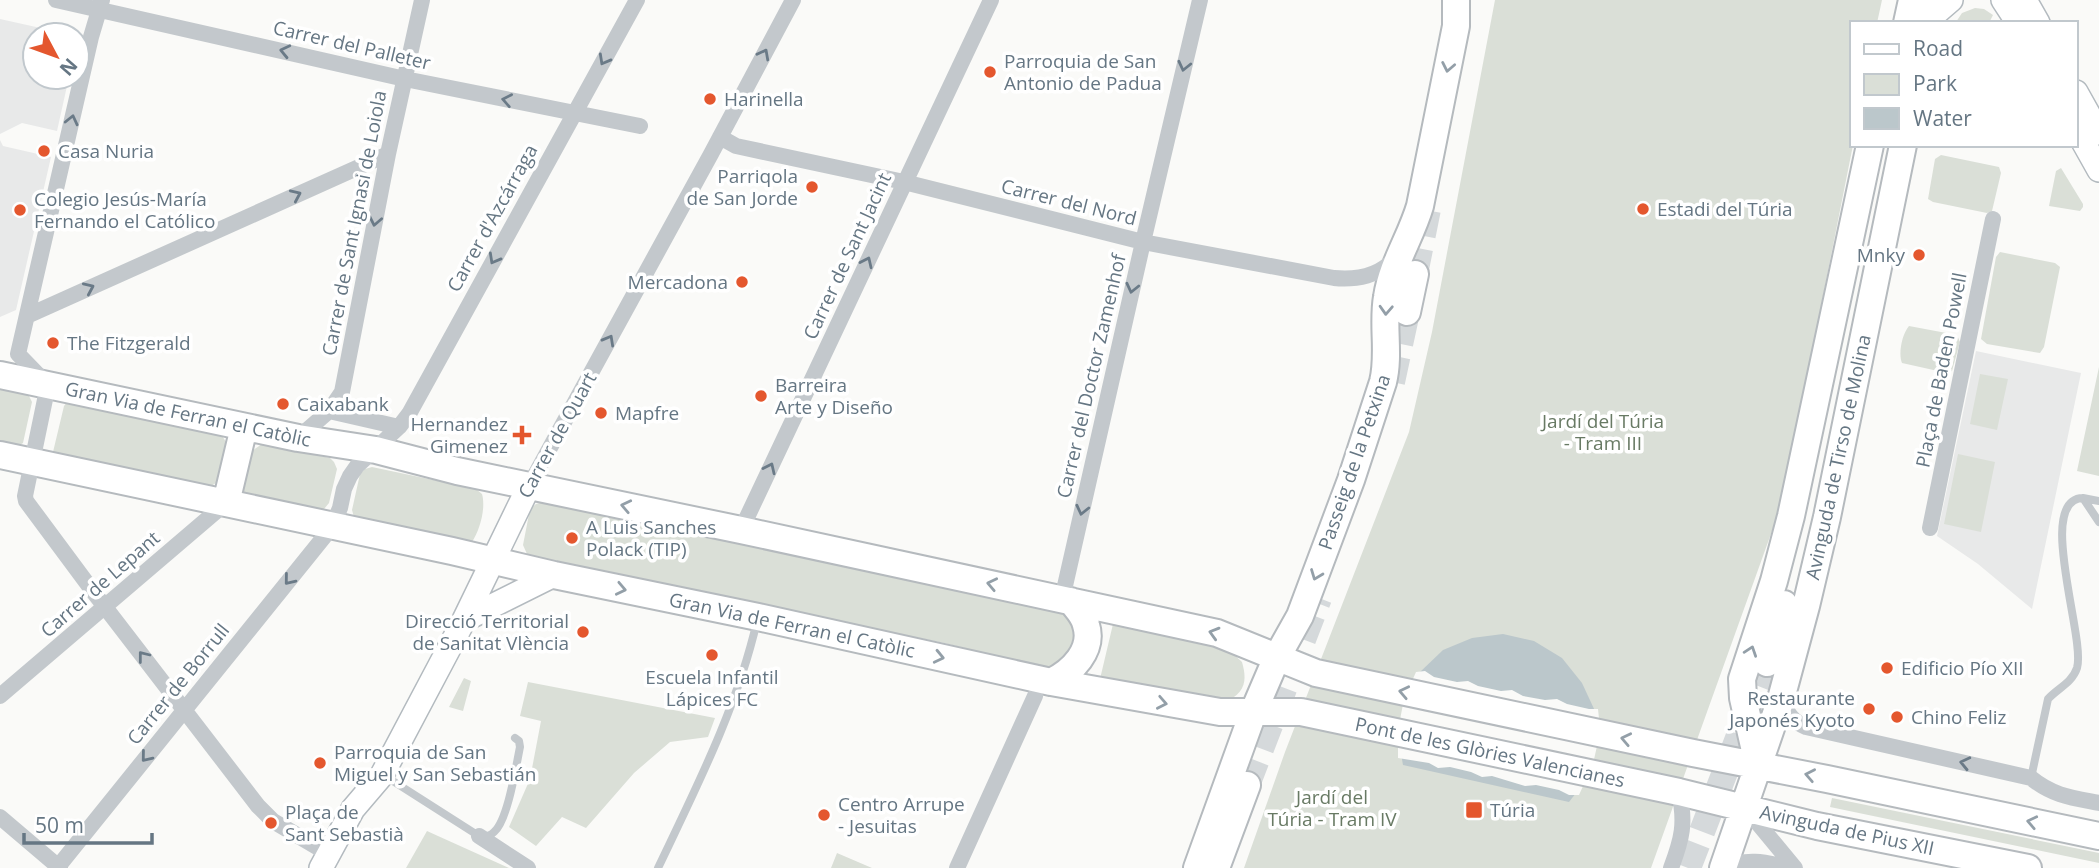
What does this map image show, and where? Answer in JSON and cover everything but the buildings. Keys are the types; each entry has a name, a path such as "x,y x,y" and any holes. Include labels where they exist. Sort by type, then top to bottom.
{"main road":[{"name":"Passeig de la Petxina","path":"1197,868 1253,713 1300,616 1351,480 1383,383 1386,370 1387,295 1395,264 1420,206 1456,26 1456,0"},
{"path":"1870,147 1791,516 1774,581 1742,680 1752,786 2099,836"},
{"name":"Avinguda de Tirso de Molina","path":"1767,663 1805,522 1883,147"},
{"path":"1842,346 1899,147"},
{"name":"Avinguda de Tirso de Molina","path":"1724,868 1782,699 1806,606 1827,517 1900,147"},
{"path":"1407,312 1415,274"},
{"name":"Gran Via de Ferran el Catòlic","path":"0,375 299,438 376,450 457,471 1217,633 1316,673 1693,753 1752,786"},
{"path":"226,503 244,427"},
{"name":"Gran Via de Ferran el Catòlic","path":"0,455 758,617 1043,689 1209,711 1253,713"},
{"path":"1043,689 1075,667 1086,647 1088,627 1082,614 1067,600"},
{"name":"Pont de les Glòries Valencianes","path":"1253,713 1301,712 1679,792 1752,786"},
{"path":"1216,868 1247,785"},
{"name":"Avinguda de Pius XII","path":"1752,786 1816,826 2028,868"}],"street":[{"name":"Carrer del Palleter","path":"56,0 101,4 405,79 639,126"},
{"name":"Carrer de Sant Ignasi de Loiola","path":"299,438 328,411 342,392 388,154 422,0"},
{"name":"Carrer d'Azcárraga","path":"376,450 409,414 637,0"},
{"name":"Carrer de Quart","path":"325,861 353,809 382,775 464,620 529,485 793,0"},
{"name":"Carrer de Sant Jacint","path":"741,530 991,0"},
{"name":"Carrer del Doctor Zamenhof","path":"1067,600 1143,242 1200,0"},
{"path":"1922,13 1951,0"},
{"path":"2003,0 2017,21"},
{"path":"2025,0 2037,21"},
{"path":"101,4 91,37 18,354 48,385 26,501 258,806 272,821 325,861"},
{"path":"2078,96 2099,134"},
{"path":"2078,133 2099,170"},
{"name":"Carrer del Nord","path":"720,137 736,146 904,182 1143,242 1347,279 1373,274 1385,268 1403,248"},
{"path":"26,316 388,154"},
{"name":"Plaça de Baden Powell","path":"1930,528 1993,219"},
{"name":"Gran Via de Ferran el Catòlic","path":"328,411 398,428"},
{"path":"332,527 349,477 357,466 376,450"},
{"name":"Carrer de Lepant","path":"0,696 226,503"},
{"name":"Carrer de Borrull","path":"59,868 332,527"},
{"path":"464,620 554,575"},
{"path":"957,868 1043,689"},
{"path":"1782,699 1789,715 1796,723 1806,727 2031,778 2054,794 2099,803"},
{"name":"Avinguda de Pius XII","path":"1752,786 1793,868"},
{"path":"1671,868 1681,840 1684,816 1679,792"},
{"path":"0,817 59,868"},
{"path":"479,836 528,868"},
{"path":"1724,868 1734,863 1755,861 1793,868"}],"lane":[{"path":"2031,778 2049,699 2067,684 2077,668 2077,646 2061,527 2066,506 2076,498 2099,501"},
{"path":"2083,498 2099,521"},
{"path":"2099,511 2099,521"},
{"path":"658,868 722,729 744,671 758,617"},
{"path":"382,775 479,836 485,837 499,826 509,799 520,747 515,738"}],"shaded area":[{"name":"Colegio Jesús-María Fernando el Católico","path":"0,19 21,24 21,91 66,91 57,131 22,123 0,134"},
{"name":"Colegio Jesús-María Fernando el Católico","path":"0,140 3,146 51,157 16,310 0,317"},
{"path":"1976,351 2081,373 2032,609 1978,564 1937,536"}],"green space":[{"name":"Jardí del Túria - Tram III","path":"1495,0 1882,0 1877,21 1850,21 1850,147 1853,147 1777,517 1651,868 1244,868 1285,752 1409,432 1432,332"},
{"path":"1975,8 1984,9 1993,15 1990,21 1957,21 1962,13"},
{"path":"1941,155 1999,167 2001,173 1992,211 1987,213 1928,199 1935,159"},
{"path":"2061,168 2083,204 2080,211 2049,206 2056,171"},
{"path":"2000,252 2055,263 2060,267 2044,347 2040,353 1987,344 1981,339 1996,257"},
{"path":"1909,326 1957,335 1960,342 1952,371 1947,373 1902,363 1901,344"},
{"path":"2099,367 2099,476 2077,471"},
{"path":"1980,374 2008,379 1997,430 1970,424"},
{"path":"0,388 28,394 32,402 23,443 17,447 0,444"},
{"path":"67,402 221,434 226,442 216,483 206,489 55,458 53,452"},
{"path":"262,444 330,458 334,462 337,469 329,503 324,509 317,512 248,497 244,493 252,451"},
{"path":"1958,454 1995,462 1981,532 1944,524"},
{"path":"372,467 476,489 482,494 483,512 472,542 464,544 354,517 352,510 360,474"},
{"path":"544,502 1071,615 1078,645 1054,670 944,643 536,560 527,554 523,545 530,509"},
{"path":"1113,624 1228,649 1242,662 1245,676 1243,687 1224,703 1100,679"},
{"path":"464,678 471,681 463,711 449,707"},
{"path":"528,682 715,718 708,737 670,742 634,773 586,828 562,817 536,846 509,827 530,779 541,721 520,716"},
{"path":"1832,798 2099,853 2099,863 1830,807"},
{"path":"427,831 438,836 509,868 406,868"},
{"path":"837,853 872,868 831,868"}],"water":[{"path":"1503,634 1534,641 1562,658 1582,683 1595,711 1576,793 1569,802 1403,765 1400,748 1419,673 1443,650 1472,638"}],"pier":[{"path":"1425,671 1434,677 1457,682 1468,681 1501,691 1512,690 1523,696 1557,699 1567,704 1598,709 1600,728 1597,746 1593,764 1579,795 1398,758 1398,730 1404,699 1416,672"}],"tunnel":[{"path":"1415,274 1429,204"},
{"path":"1392,382 1407,312"},
{"path":"1247,785 1319,598"},
{"path":"1688,868 1767,663"}],"place":[{"name":"Parroquia de San Antonio de Padua","path":"990,72"},
{"name":"Harinella","path":"710,99"},
{"name":"Casa Nuria","path":"44,151"},
{"name":"Parriqola de San Jorde","path":"812,187"},
{"name":"Estadi del Túria","path":"1643,209"},
{"name":"Colegio Jesús-María Fernando el Católico","path":"20,210"},
{"name":"Mnky","path":"1919,255"},
{"name":"Mercadona","path":"742,282"},
{"name":"The Fitzgerald","path":"53,343"},
{"name":"Barreira Arte y Diseño","path":"761,396"},
{"name":"Caixabank","path":"283,404"},
{"name":"Mapfre","path":"601,413"},
{"name":"Hernandez Gimenez","path":"522,435"},
{"name":"A Luis Sanches Polack (TIP)","path":"572,538"},
{"name":"Direcció Territorial de Sanitat Vlència","path":"583,632"},
{"name":"Escuela Infantil Lápices FC","path":"712,655"},
{"name":"Edificio Pío XII","path":"1887,668"},
{"name":"Restaurante Japonés Kyoto","path":"1869,709"},
{"name":"Chino Feliz","path":"1897,717"},
{"name":"Parroquia de San Miguel y San Sebastián","path":"320,763"},
{"name":"Túria","path":"1474,810"},
{"name":"Centro Arrupe - Jesuitas","path":"824,815"},
{"name":"Plaça de Sant Sebastià","path":"271,823"}],"park label":[{"name":"Jardí del Túria - Tram IV","path":"1332,808"}]}
